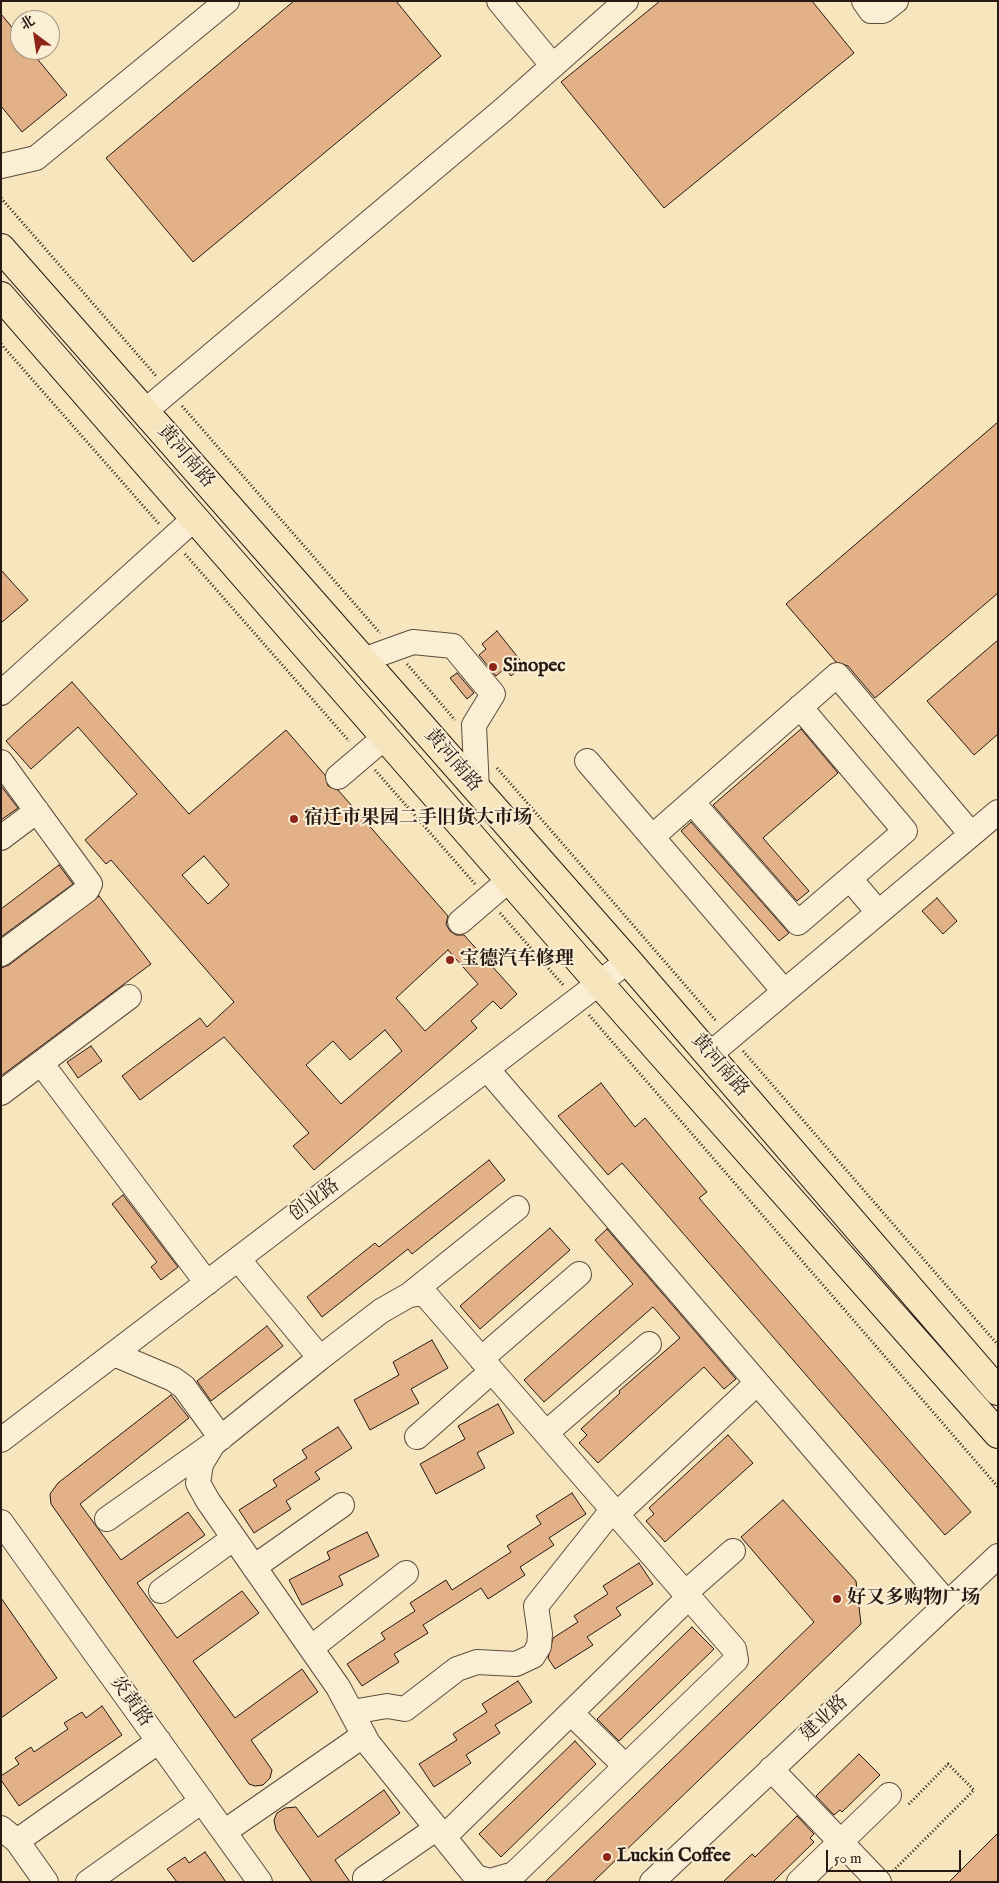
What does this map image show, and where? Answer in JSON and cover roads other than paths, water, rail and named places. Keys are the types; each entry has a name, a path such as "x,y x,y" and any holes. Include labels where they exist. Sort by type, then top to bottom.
{"main road":[{"name":"黄河南路","path":"1,248 628,961 998,1391"},
{"name":"黄河南路","path":"1,296 599,983 998,1434"}],"street":[{"path":"1,166 36,158 227,1"},
{"path":"499,1 554,66"},
{"path":"144,412 554,66 626,1"},
{"path":"864,1 871,11 884,11 896,1"},
{"path":"1,693 195,518"},
{"path":"362,660 413,642 453,646 493,694 474,725 477,790"},
{"path":"652,837 837,675 971,834"},
{"path":"692,802 798,923 905,832 800,707"},
{"path":"338,777 385,738"},
{"path":"587,761 784,992"},
{"path":"1,762 90,884 87,890 1,954"},
{"path":"1,838 37,811"},
{"path":"709,1055 998,812"},
{"path":"850,879 878,912"},
{"path":"460,922 509,880"},
{"name":"创业路","path":"1,1440 628,961"},
{"path":"1,1093 129,997"},
{"path":"41,1063 207,1283"},
{"path":"487,1069 947,1603"},
{"path":"107,1520 217,1441 320,1358 381,1311 409,1294 517,1208"},
{"path":"238,1259 320,1358"},
{"path":"417,1437 579,1274"},
{"path":"217,1441 202,1464 198,1483 338,1687 364,1735 476,1877 490,1881 514,1874 736,1660 734,1649 424,1293 409,1294"},
{"path":"546,1433 650,1344"},
{"path":"114,1354 173,1379 184,1387 217,1441"},
{"path":"352,1712 387,1706 405,1709 457,1669 477,1662 516,1664 533,1656 539,1646 540,1634 536,1606 615,1511 758,1383"},
{"path":"254,1567 342,1505"},
{"name":"炎黄路","path":"1,1522 260,1882"},
{"path":"161,1591 234,1538"},
{"path":"365,1878 440,1833 571,1713 733,1551"},
{"name":"建业路","path":"652,1882 998,1556"},
{"path":"311,1648 406,1573"},
{"path":"571,1713 625,1766"},
{"path":"224,1832 364,1735"},
{"path":"46,1882 9,1835 159,1741"},
{"path":"771,1769 840,1842 884,1878"},
{"path":"799,1882 889,1794"},
{"path":"88,1882 202,1802"}],"place":[{"name":"Sinopec","path":"493,667"},
{"name":"宿迁市果园二手旧货大市场","path":"294,819"},
{"name":"宝德汽车修理","path":"450,960"},
{"name":"好又多购物广场","path":"837,1599"},
{"name":"Luckin Coffee","path":"607,1857"}]}
